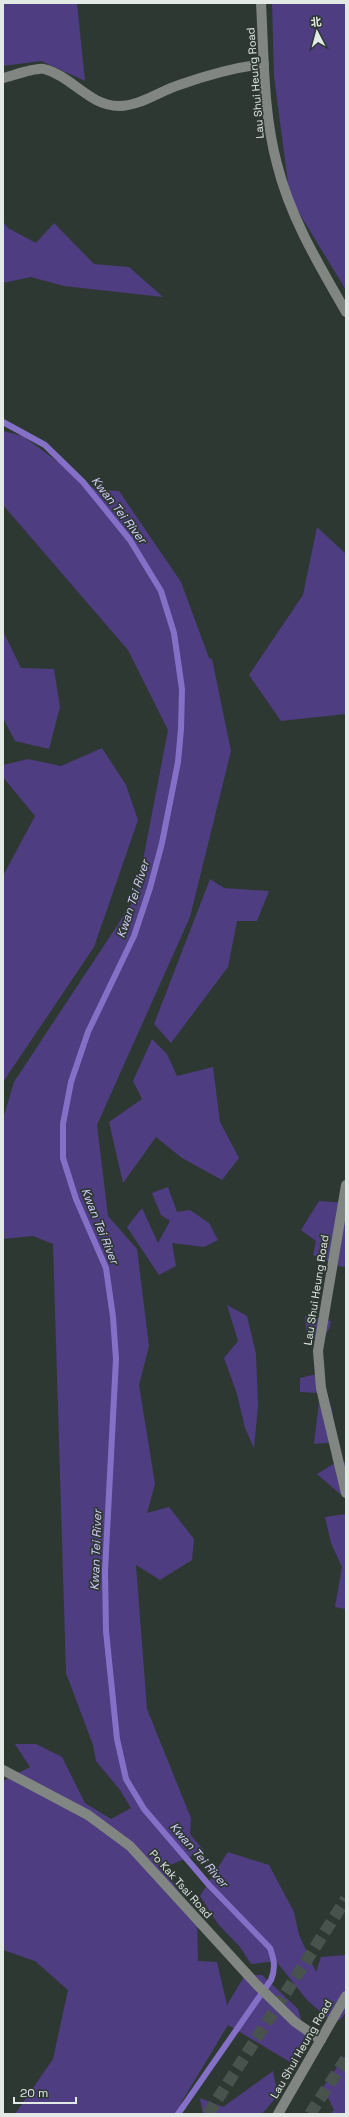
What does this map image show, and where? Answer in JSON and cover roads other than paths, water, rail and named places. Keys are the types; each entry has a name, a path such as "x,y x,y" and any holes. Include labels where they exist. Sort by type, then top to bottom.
{"street":[{"name":"Lau Shui Heung Road","path":"261,3 264,64 270,128 281,178 305,240 346,312"},
{"path":"3,78 43,68 58,75 93,98 106,104 119,106 130,105 179,85 236,67 264,64"},
{"name":"Lau Shui Heung Road","path":"346,1185 318,1351 319,1373 325,1404 346,1493"},
{"name":"Po Kak Tsai Road","path":"3,1770 88,1815 130,1846 256,1984 296,2022 321,2040"},
{"name":"Lau Shui Heung Road","path":"278,2114 346,1996"}],"waterway":[{"name":"Kwan Tei River","path":"3,422 45,445 83,482 130,540 161,591 174,633 182,689 178,762 162,843 150,888 134,936 88,1032 71,1082 63,1124 63,1158 76,1199 106,1268 113,1317 116,1359 105,1571 106,1631 117,1739 126,1779 144,1809 209,1885 270,1948 274,1964 274,1971 271,1980 178,2114"}],"tunnel":[{"path":"208,2114 346,1899"},
{"path":"310,2114 346,2059"}]}
